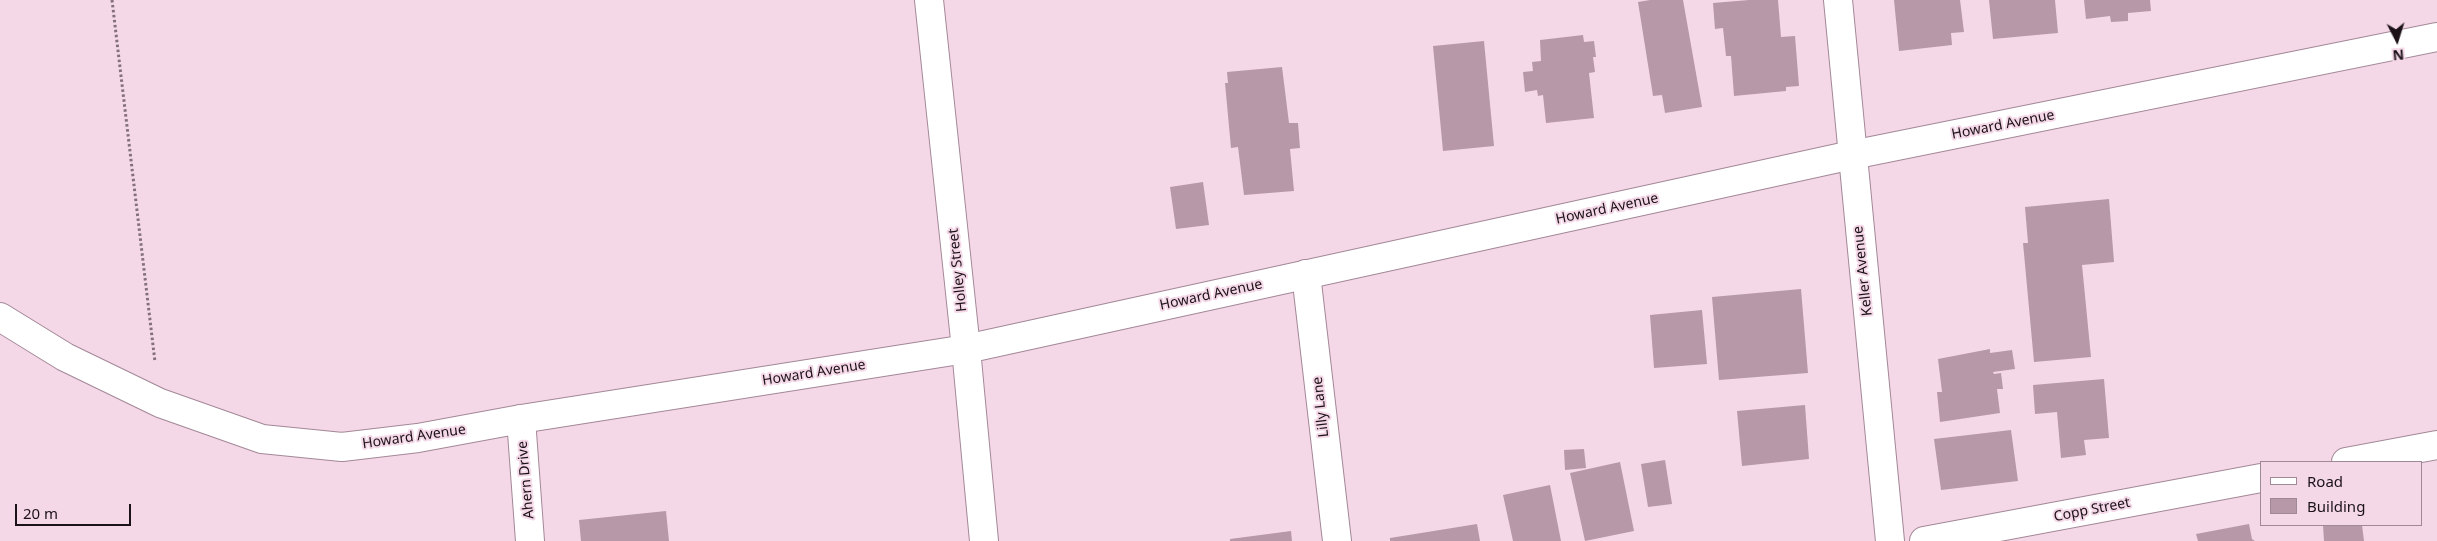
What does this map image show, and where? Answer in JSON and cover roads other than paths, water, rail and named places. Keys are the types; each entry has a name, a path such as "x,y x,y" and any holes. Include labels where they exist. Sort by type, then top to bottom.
{"main road":[{"name":"Holley Street","path":"929,0 966,349 984,541"},
{"name":"Keller Avenue","path":"1838,0 1890,541"},
{"name":"Howard Avenue","path":"0,318 65,357 160,403 262,440 342,447 418,438 521,419 966,349 1852,155 2437,37"},
{"name":"Lilly Lane","path":"1306,274 1337,541"},
{"name":"Ahern Drive","path":"521,419 530,541"},
{"path":"2351,461 2437,445"},
{"name":"Copp Street","path":"1924,541 2260,478"}]}
